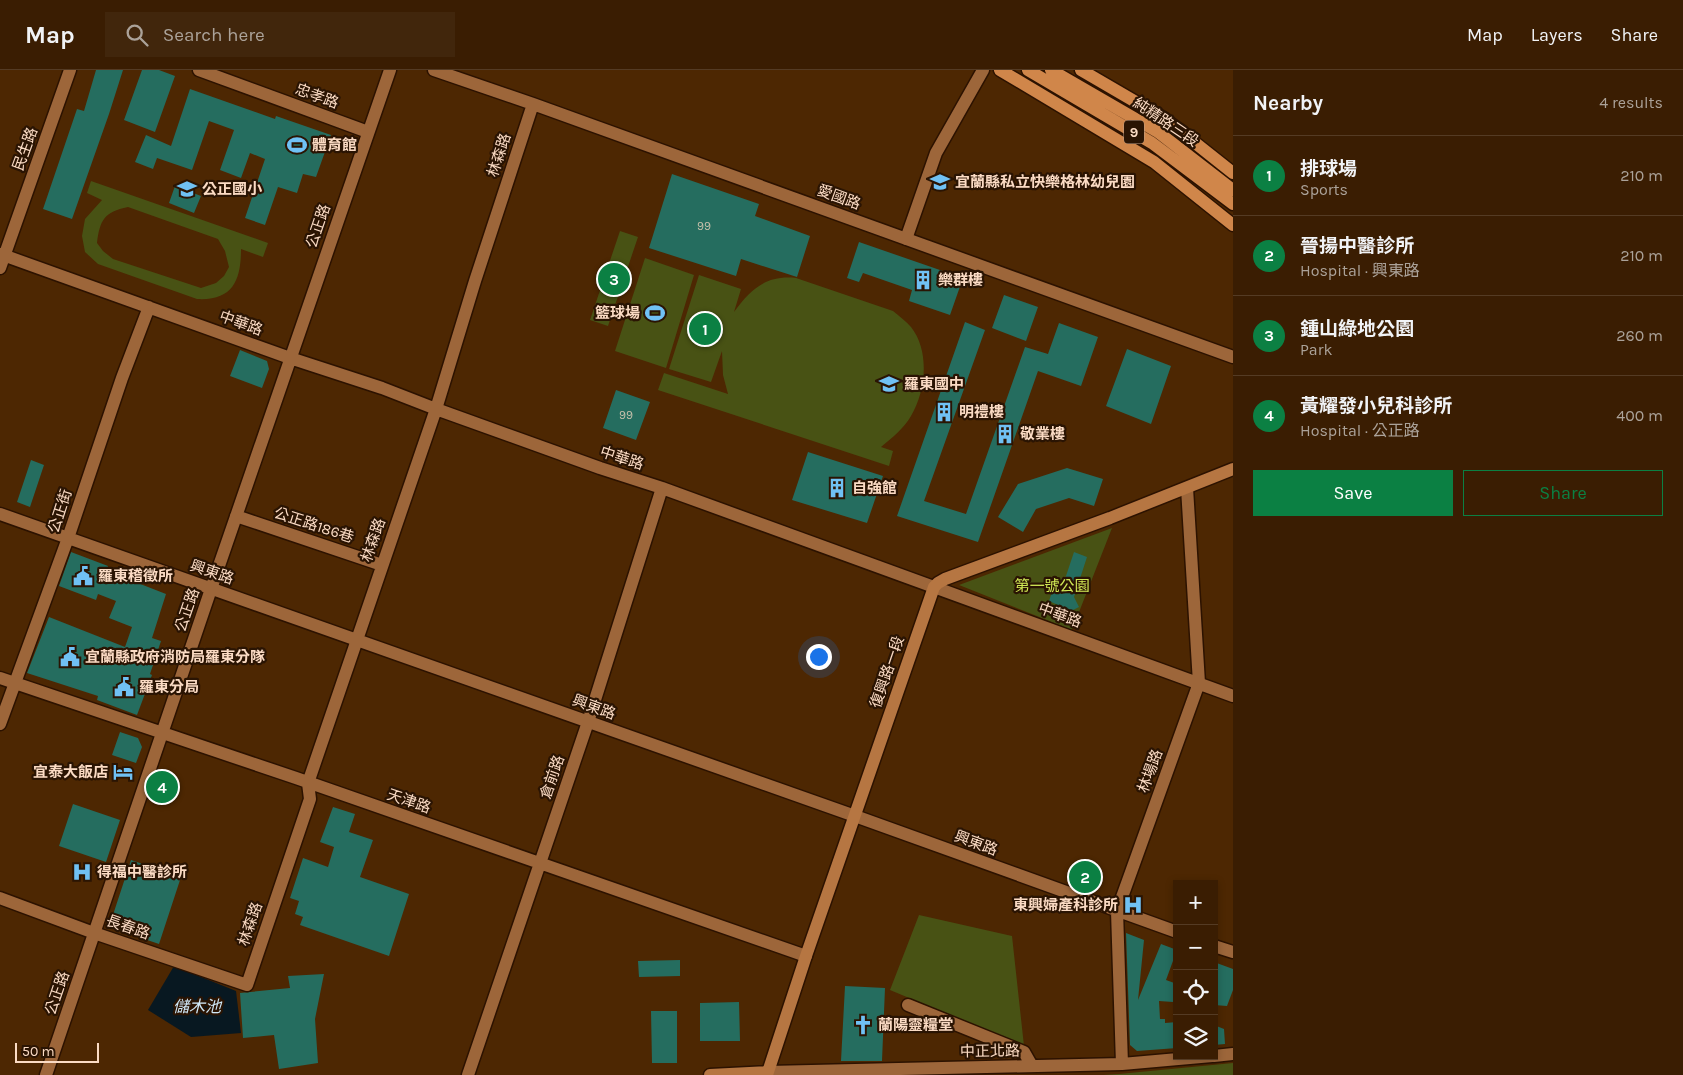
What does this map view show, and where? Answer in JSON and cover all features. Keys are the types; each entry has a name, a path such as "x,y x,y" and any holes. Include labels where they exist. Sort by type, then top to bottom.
{"main road":[{"path":"1000,70 1154,162 1233,225"},
{"name":"純精路三段","path":"1028,70 1152,143 1233,204"},
{"name":"純精路三段","path":"1051,70 1158,132 1233,190"},
{"name":"純精路三段","path":"1081,70 1165,119 1233,173"},
{"path":"934,587 945,579 1233,469"},
{"name":"復興路一段","path":"767,1074 934,587"},
{"name":"中正北路","path":"710,1075 767,1074"}],"street":[{"name":"民生路","path":"0,268 2,254 70,70"},
{"name":"忠孝路","path":"199,70 368,132"},
{"name":"公正路","path":"46,1075 390,70"},
{"name":"愛國路","path":"434,70 1233,357"},
{"path":"906,239 936,153 983,70"},
{"name":"林森路","path":"247,984 310,799 308,783 436,409 475,281 533,104"},
{"name":"中華路","path":"2,254 290,358 382,388 600,468 662,488 1233,696"},
{"name":"公正街","path":"0,724 68,538 119,386 149,308"},
{"name":"倉前路","path":"468,1075 588,722 662,488"},
{"name":"林場路","path":"1122,1064 1117,911 1199,683 1187,488"},
{"name":"興東路","path":"0,514 855,816 1173,931"},
{"name":"公正路186巷","path":"236,516 382,565"},
{"name":"天津路","path":"0,678 806,956"},
{"name":"長春路","path":"0,898 94,933 247,984"},
{"path":"1218,947 1233,952"},
{"path":"908,1005 1024,1052 1032,1066"},
{"name":"中正北路","path":"1218,1056 1233,1054"},
{"name":"中正北路","path":"767,1074 1122,1064 1173,1060"}],"green space":[{"path":"91,181 268,243 263,257 241,249 237,279 227,292 209,299 197,299 98,264 85,252 82,236 85,219 102,200 87,193","holes":["128,207 218,239 225,251 229,267 224,276 216,283 201,288 113,259 97,243 100,228 105,218 113,212"]},
{"path":"620,231 638,237 608,326 590,320"},
{"name":"籃球場","path":"645,258 694,275 666,368 615,351"},
{"path":"699,275 741,289 734,312 753,290 760,285 776,279 796,278 893,311 911,327 921,348 924,371 923,383 916,406 908,420 898,433 881,447 893,451 889,466 658,390 664,373 728,394 723,375 722,351 711,382 669,369"},
{"name":"第一號公園","path":"1112,528 1072,630 959,585"},
{"path":"919,915 1012,936 1024,1046 890,990"},
{"path":"1233,1063 1233,1075 1103,1075 1119,1074"}],"water":[{"name":"儲木池","path":"174,966 236,991 241,1033 191,1037 148,1010"}],"building":[{"path":"96,70 123,70 72,219 43,209 77,109 84,111"},
{"path":"142,70 159,70 175,76 155,132 124,120"},
{"path":"190,89 275,119 276,116 331,135 316,177 303,174 297,193 278,187 265,225 245,218 265,159 250,153 241,178 220,170 234,130 209,121 192,170 157,158 153,169 135,162 146,135 171,146"},
{"path":"672,174 759,204 755,216 810,236 797,277 741,259 736,276 649,248"},
{"path":"175,186 201,196 194,213 169,203"},
{"name":"樂群樓","path":"859,242 963,278 950,315 909,301 912,290 863,273 859,282 847,278"},
{"path":"1004,295 1038,307 1026,341 992,328"},
{"path":"965,322 985,330 924,501 966,514 1025,347 1048,354 1059,323 1098,337 1081,386 1038,371 978,542 897,516"},
{"path":"1127,349 1171,366 1151,424 1106,406"},
{"path":"240,350 267,361 269,369 262,388 230,376"},
{"path":"616,390 650,402 636,440 603,428"},
{"name":"自強館","path":"808,452 883,476 867,523 792,500"},
{"path":"31,460 44,465 30,507 17,502"},
{"path":"1067,468 1103,479 1094,506 1069,498 1036,509 1023,532 998,517 1018,484"},
{"path":"71,552 108,566 107,571 166,594 152,638 161,641 150,674 152,675 137,715 97,700 98,696 27,673 49,617 125,647 132,627 109,618 116,601 98,594 96,600 59,586"},
{"path":"1074,552 1087,557 1074,597 1079,607 1063,615 1058,605 1049,601 1056,580 1064,582"},
{"path":"120,732 138,738 142,747 136,763 112,755"},
{"path":"73,804 120,820 106,862 59,846"},
{"path":"333,807 355,814 349,832 373,840 360,877 409,894 389,956 300,925 303,917 295,914 299,901 290,898 303,858 328,867 334,847 320,842"},
{"path":"131,860 181,877 159,944 109,927"},
{"path":"1126,933 1144,940 1138,1000 1161,944 1173,948 1173,961 1166,980 1173,983 1173,1002 1159,1001 1160,1019 1165,1019 1165,1023 1173,1022 1173,1048 1137,1051 1130,1045"},
{"path":"680,960 680,976 639,977 638,961"},
{"path":"1218,963 1233,969 1233,990 1227,1006 1218,1005"},
{"path":"324,974 315,1019 318,1063 279,1069 274,1035 243,1038 240,993 290,988 288,976"},
{"name":"蘭陽靈糧堂","path":"845,986 885,988 882,1061 841,1061"},
{"path":"739,1002 740,1041 700,1041 700,1003"},
{"path":"651,1011 677,1011 677,1063 652,1063"},
{"path":"1218,1027 1224,1029 1225,1044 1218,1045"}],"place":[{"name":"體育館","path":"297,145"},
{"name":"宜蘭縣私立快樂格林幼兒園","path":"940,182"},
{"name":"公正國小","path":"187,189"},
{"name":"鍾山綠地公園","path":"614,279"},
{"name":"樂群樓","path":"923,280"},
{"name":"籃球場","path":"655,313"},
{"name":"排球場","path":"705,329"},
{"name":"羅東國中","path":"889,384"},
{"name":"明禮樓","path":"944,412"},
{"name":"敬業樓","path":"1005,434"},
{"name":"自強館","path":"837,488"},
{"name":"羅東稽徵所","path":"83,576"},
{"name":"宜蘭縣政府消防局羅東分隊","path":"70,657"},
{"name":"羅東分局","path":"124,687"},
{"name":"宜泰大飯店","path":"123,772"},
{"name":"黃耀發小兒科診所","path":"162,787"},
{"name":"得福中醫診所","path":"82,872"},
{"name":"晉揚中醫診所","path":"1085,877"},
{"name":"東興婦產科診所","path":"1133,905"},
{"name":"蘭陽靈糧堂","path":"863,1025"}]}
